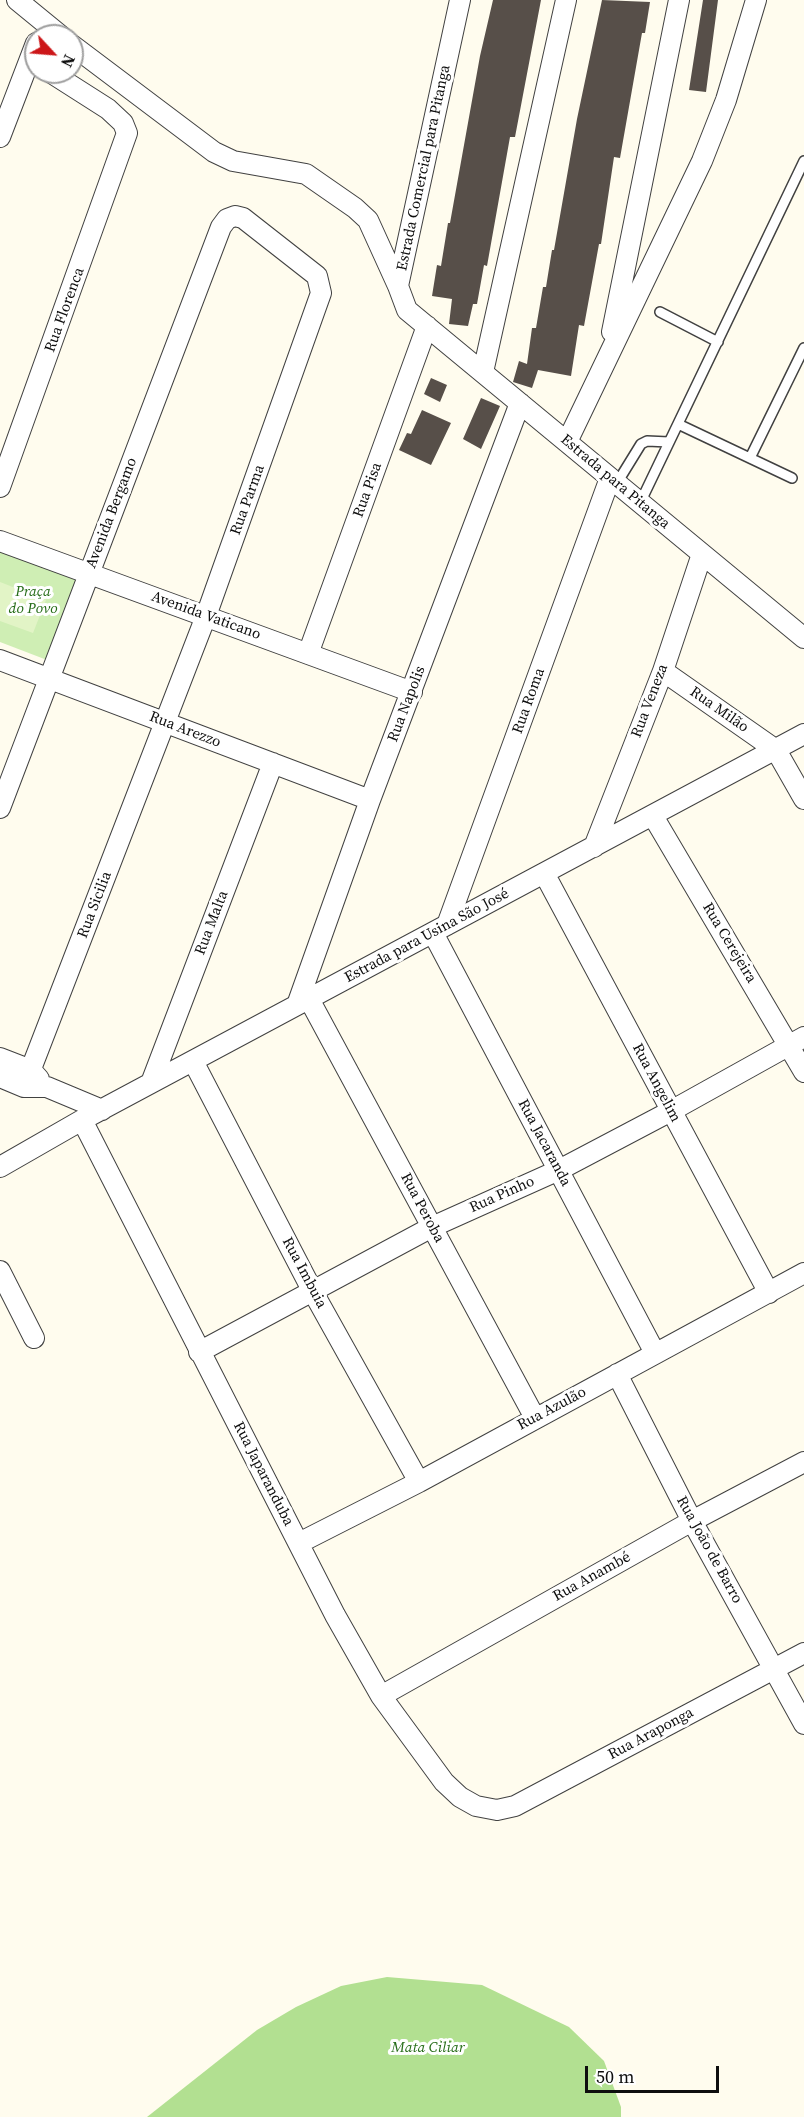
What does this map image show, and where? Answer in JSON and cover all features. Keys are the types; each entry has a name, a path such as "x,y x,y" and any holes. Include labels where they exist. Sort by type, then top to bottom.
{"street":[{"path":"17,0 36,24"},
{"name":"Estrada Comercial para Pitanga","path":"427,326 407,310 398,286 460,0"},
{"path":"483,372 566,0"},
{"path":"606,360 679,0"},
{"path":"567,442 702,161 726,100 756,0"},
{"path":"84,54 214,152 233,161 306,174 355,208 368,220 398,286"},
{"path":"0,137 24,79"},
{"name":"Rua Florenca","path":"0,487 127,133 123,123 108,109 69,84"},
{"name":"Rua Parma","path":"166,723 318,303 321,285 317,276 243,218 235,216 227,219"},
{"name":"Avenida Bergamo","path":"0,808 221,227 227,219"},
{"name":"Estrada para Pitanga","path":"427,326 804,638"},
{"name":"Rua Pisa","path":"308,654 427,326"},
{"name":"Rua Napolis","path":"303,1002 370,800 520,403"},
{"name":"Rua Roma","path":"440,929 613,480"},
{"name":"Avenida Vaticano","path":"0,541 412,692"},
{"name":"Rua Veneza","path":"594,847 663,671 702,554"},
{"name":"Rua Arezzo","path":"0,660 370,800"},
{"name":"Rua Milão","path":"663,671 776,750"},
{"name":"Rua Sicilia","path":"27,1078 166,723"},
{"name":"Estrada para Usina São José","path":"102,1110 804,735"},
{"path":"776,750 804,799"},
{"name":"Rua Malta","path":"151,1083 273,763"},
{"name":"Rua Cerejeira","path":"652,816 797,1041 804,1072"},
{"name":"Rua Angelim","path":"544,873 769,1293"},
{"name":"Rua Jacaranda","path":"440,929 559,1170 654,1353"},
{"name":"Rua Peroba","path":"303,1002 432,1227 535,1418"},
{"name":"Rua Pinho","path":"199,1352 432,1227 559,1170 671,1112 797,1041"},
{"path":"0,1058 27,1078 102,1110"},
{"name":"Rua Imbuia","path":"193,1061 313,1292 419,1482"},
{"path":"0,1077 27,1078"},
{"path":"0,1167 82,1119 102,1110"},
{"name":"Rua Japaranduba","path":"82,1119 298,1544 381,1696 444,1782 476,1806 497,1810"},
{"path":"0,1271 34,1338"},
{"name":"Rua Azulão","path":"298,1544 419,1482 804,1273"},
{"name":"Rua João de Barro","path":"617,1374 692,1521 804,1724"},
{"name":"Rua Anambé","path":"381,1696 692,1521 804,1462"},
{"name":"Rua Araponga","path":"497,1810 515,1806 804,1653"}],"lane":[{"path":"640,503 804,161"},
{"path":"660,312 718,342"},
{"path":"750,458 804,348"},
{"path":"678,424 792,478"},
{"path":"613,480 642,444 647,441 669,442"}],"green space":[{"name":"Praça do Povo","path":"0,551 76,580 47,660 0,642"},
{"path":"0,582 46,600 33,633 0,621"},
{"name":"Mata Ciliar","path":"387,1977 482,1985 569,2027 604,2061 621,2107 621,2117 147,2117 257,2030 296,2007 341,1986"}],"building":[{"path":"493,0 541,0 515,137 510,137 487,266 484,265 477,304 473,304 468,326 449,324 452,299 432,296 437,265 441,266 448,223 450,223 480,56"},
{"path":"602,0 650,2 645,33 642,33 620,158 614,157 601,244 599,244 584,326 579,325 571,376 538,370 532,388 513,382 519,361 527,364 532,328 536,328 543,287 546,287"},
{"path":"703,0 718,0 706,92 689,90"},
{"path":"431,378 447,385 440,402 424,394"},
{"path":"481,398 500,406 481,449 463,439"},
{"path":"422,410 451,423 431,465 399,450 407,433 411,434"}]}
